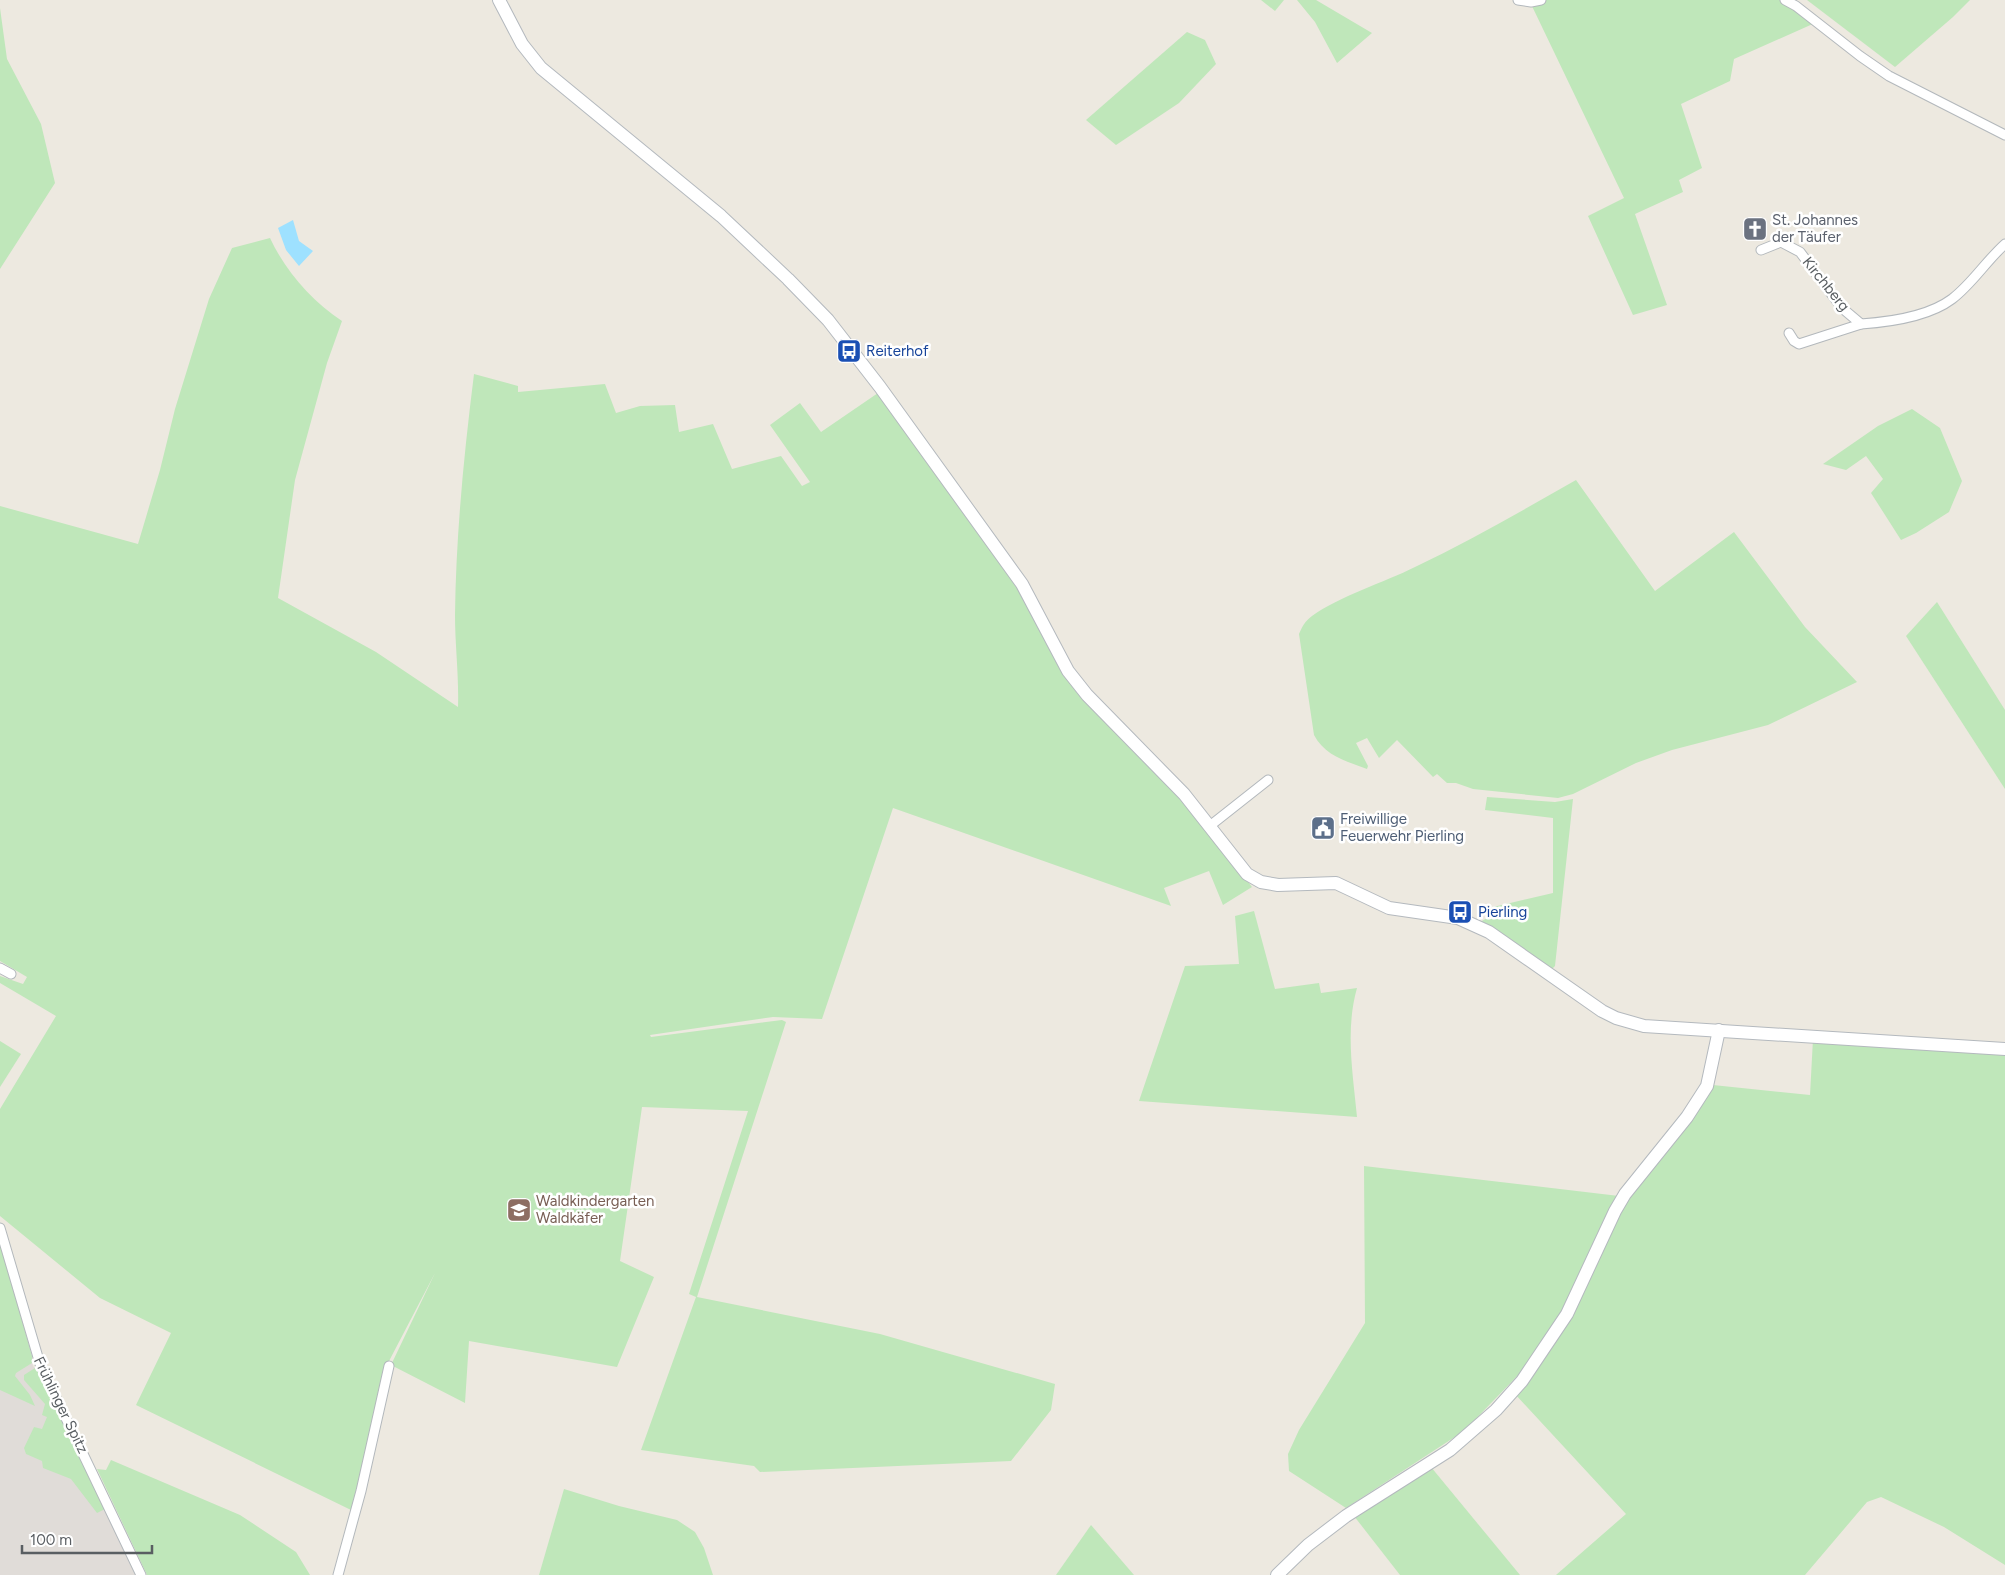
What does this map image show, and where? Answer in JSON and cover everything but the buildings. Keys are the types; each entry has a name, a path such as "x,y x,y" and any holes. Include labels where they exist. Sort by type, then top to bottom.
{"main road":[{"path":"499,0 522,44 541,68 721,216 788,279 828,320 880,387 1022,584 1068,671 1086,695 1184,794 1211,825 1239,866 1247,874 1261,882 1278,885 1336,883 1389,908 1458,918 1489,932 1616,1018 1644,1026 2005,1049"},
{"path":"1277,1575 1308,1546 1346,1516 1450,1450 1496,1410 1522,1382 1567,1314 1615,1211 1625,1194 1687,1117 1707,1086 1719,1030"}],"street":[{"path":"1518,0 1531,2 1541,0"},
{"path":"1785,0 1796,6 1889,76 2005,135"},
{"name":"Kirchberg","path":"1761,250 1780,242 1800,252 1842,308 1861,324"},
{"name":"Kirchberg","path":"1789,333 1794,341 1799,344 1861,324 1888,322 1929,310 1951,300 1970,282 1988,259 2005,244"},
{"path":"1211,825 1268,780"},
{"path":"0,968 11,974"},
{"name":"Frühlinger Spitz","path":"0,1228 40,1364 141,1575"},
{"path":"338,1575 361,1491 389,1366"}],"shaded area":[{"path":"0,1241 33,1366 41,1374 136,1575 0,1575"}],"green space":[{"path":"1261,0 1284,0 1275,11"},
{"path":"1297,0 1316,0 1372,33 1337,63 1315,22"},
{"path":"1546,0 1781,0 1815,23 1734,59 1730,81 1681,104 1702,168 1679,180 1683,192 1635,214 1667,305 1633,315 1588,216 1624,198 1531,4"},
{"path":"1807,0 1970,0 1895,67"},
{"path":"0,8 7,59 41,124 55,183 0,269"},
{"path":"1187,32 1205,40 1216,64 1179,103 1116,145 1086,120"},
{"path":"270,238 276,250 300,284 320,304 342,321 327,363 295,480 278,598 376,652 458,707 455,615 457,554 474,374 518,386 518,392 605,384 616,413 640,406 675,405 679,432 713,424 732,469 781,456 802,486 810,482 770,425 800,403 821,432 878,393 1019,587 1066,675 1182,797 1252,887 1223,905 1209,871 1164,888 1171,906 893,808 822,1019 773,1017 650,1035 651,1037 782,1020 786,1022 697,1297 880,1334 1055,1384 1051,1410 1011,1461 760,1472 754,1466 641,1450 696,1297 689,1294 748,1111 642,1107 620,1261 654,1277 617,1367 469,1341 465,1403 391,1365 435,1273 388,1363 351,1510 136,1405 171,1333 100,1298 0,1216 0,1109 56,1016 0,983 0,976 23,984 27,977 0,961 0,506 138,544 160,470 175,409 209,299 232,248"},
{"path":"1912,409 1940,428 1962,481 1949,512 1916,533 1901,540 1871,493 1883,479 1866,456 1846,470 1823,464 1878,426"},
{"path":"1576,480 1655,591 1734,532 1805,627 1857,682 1768,725 1672,750 1636,763 1573,794 1558,798 1473,789 1456,783 1447,783 1437,774 1433,777 1397,740 1379,758 1367,738 1356,743 1368,766 1367,769 1337,757 1324,748 1314,735 1299,634 1307,620 1335,602 1403,573 1456,547"},
{"path":"1937,602 2005,710 2005,789 1906,636"},
{"path":"1487,797 1555,802 1573,799 1555,966 1551,970 1480,922 1489,917 1489,908 1553,893 1553,818 1485,810"},
{"path":"1254,911 1275,989 1319,983 1321,993 1357,988 1351,1020 1351,1036 1357,1117 1139,1101 1185,966 1239,964 1235,916"},
{"path":"1813,1039 2005,1052 2005,1565 1944,1527 1881,1497 1867,1502 1805,1575 1556,1575 1626,1514 1515,1394 1619,1211 1713,1085 1810,1095"},
{"path":"0,1041 21,1054 0,1087"},
{"path":"1364,1166 1619,1196 1554,1330 1527,1366 1464,1431 1346,1508 1289,1471 1288,1454 1299,1430 1365,1323"},
{"path":"0,1241 32,1356 32,1363 16,1373 15,1376 30,1395 35,1406 0,1390"},
{"path":"35,1368 41,1374 105,1509 97,1513 71,1479 43,1468 42,1461 26,1454 24,1448 34,1427 42,1429 47,1417 42,1415 45,1404 24,1380 24,1375"},
{"path":"111,1460 240,1515 296,1552 310,1575 147,1575 97,1469 106,1470"},
{"path":"1431,1467 1520,1575 1400,1575 1354,1516"},
{"path":"564,1489 619,1506 677,1520 695,1532 704,1548 713,1575 539,1575"},
{"path":"1091,1525 1134,1575 1056,1575"}],"water":[{"path":"293,220 299,241 313,251 299,266 286,250 278,228"}],"place":[{"name":"St. Johannes der Täufer","path":"1755,229"},
{"name":"Reiterhof","path":"849,351"},
{"name":"Freiwillige Feuerwehr Pierling","path":"1323,828"},
{"name":"Pierling","path":"1460,912"},
{"name":"Waldkindergarten Waldkäfer","path":"519,1210"}]}
